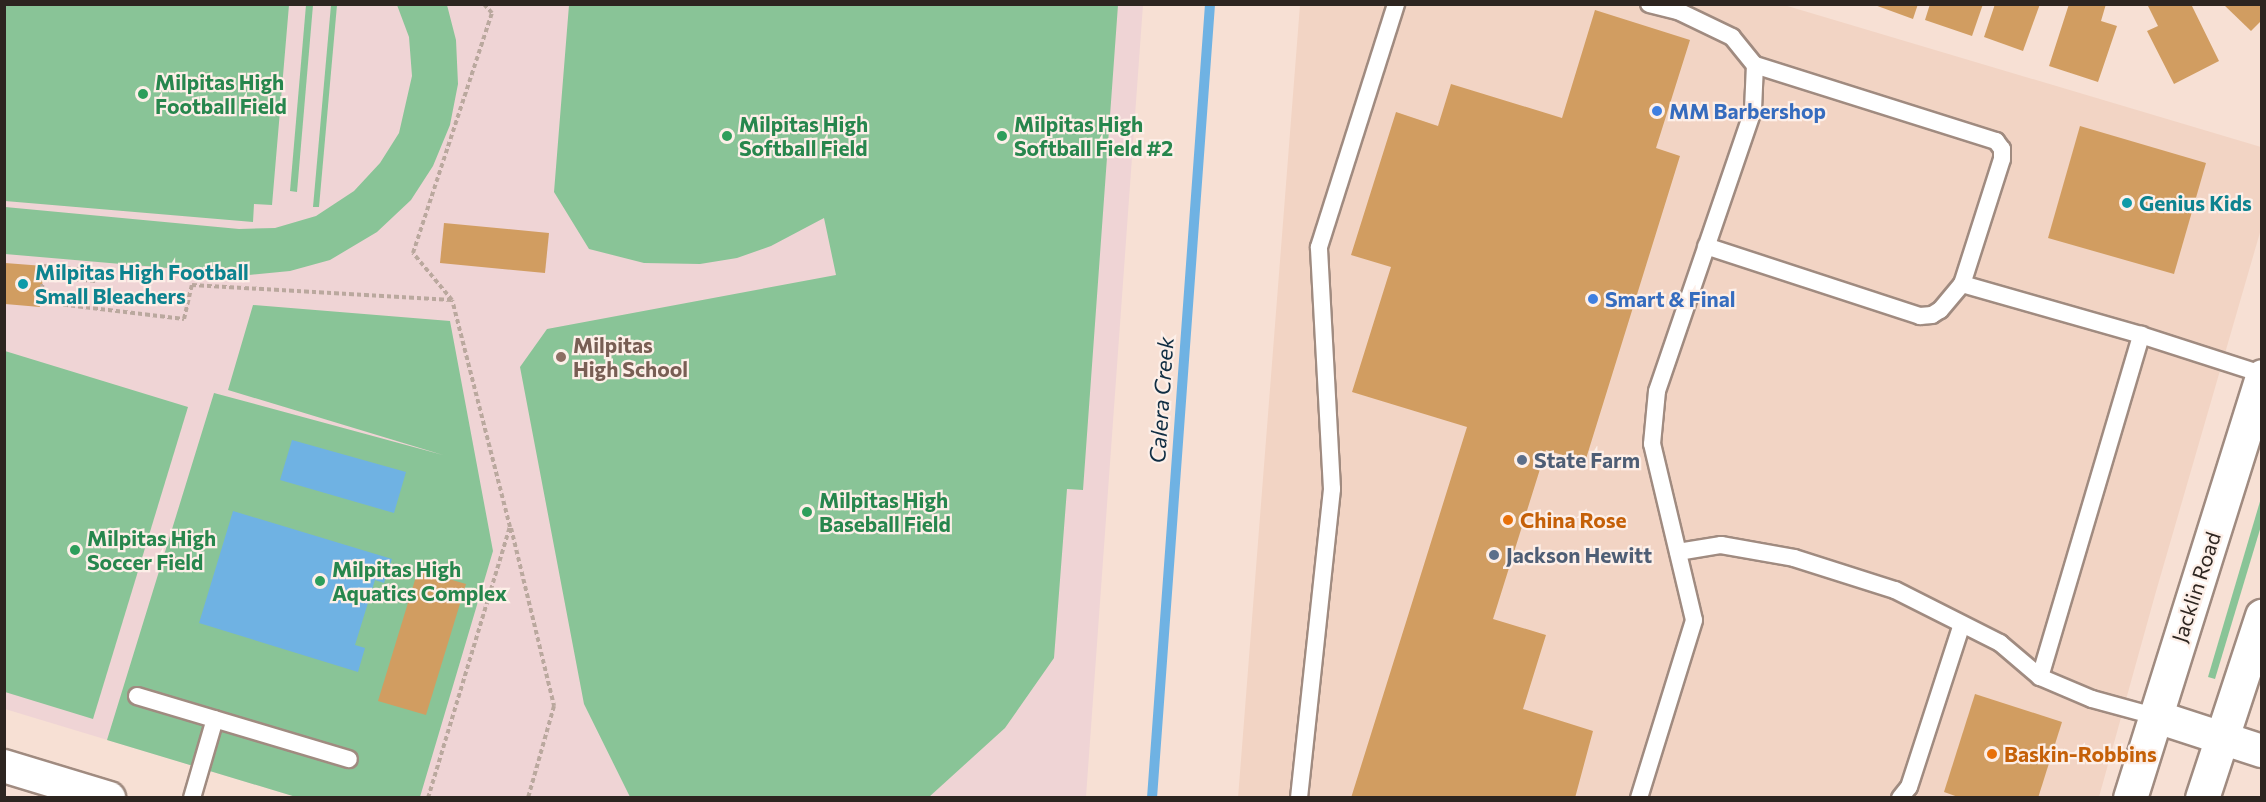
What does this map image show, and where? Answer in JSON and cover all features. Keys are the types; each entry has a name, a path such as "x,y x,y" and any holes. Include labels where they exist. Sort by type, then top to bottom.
{"main road":[{"name":"Jacklin Road","path":"2130,798 2262,375"},
{"path":"2202,798 2262,616"}],"street":[{"path":"2154,716 2262,751"},
{"path":"4,766 109,798"}],"lane":[{"path":"1299,798 1332,489 1319,247 1396,4"},
{"path":"1649,4 1678,11 1732,37 1755,64 1996,141 2002,149 2002,159 1962,284 1940,310 1932,315 1920,316 1706,246"},
{"path":"1639,798 1694,620 1652,444 1658,391 1753,110 1755,64"},
{"path":"1962,284 2141,335 2262,375"},
{"path":"2040,677 2141,335"},
{"path":"1678,552 1721,545 1794,558 1895,590 2000,643 2040,677 2092,699 2154,716"},
{"path":"1900,798 1909,787 1962,624"},
{"path":"137,696 349,759"},
{"path":"192,798 215,719"}],"path":[{"path":"484,4 492,13 413,253 452,300 555,706 528,798"},
{"path":"44,266 96,271 95,281 43,277 40,302 184,319 192,285 452,300"},
{"path":"428,798 510,526"}],"shaded area":[{"name":"Milpitas High School","path":"4,5 1143,5 1086,797 296,797 5,709"},
{"path":"1300,5 1784,5 2261,147 2261,229 2099,797 1238,798"}],"green space":[{"name":"Milpitas High Football Field","path":"4,5 289,5 272,205 254,204 253,222 5,201"},
{"path":"306,5 313,5 297,192 290,191"},
{"path":"331,5 337,5 319,207 313,207"},
{"path":"397,5 447,5 456,40 458,84 450,125 433,166 411,200 377,232 330,260 290,271 249,275 5,254 5,207 239,229 275,228 316,216 354,191 380,163 399,133 412,76 409,37"},
{"name":"Milpitas High Baseball Field","path":"569,5 1118,5 1083,490 1067,489 1054,658 1005,728 929,797 630,797 584,704 520,367 547,329 836,275 824,218 771,246 737,258 700,264 644,263 589,249 554,192"},
{"name":"Milpitas High Aquatics Complex","path":"253,305 450,321 493,551 420,797 296,797 107,740 214,393 443,455 228,390"},
{"name":"Milpitas High Soccer Field","path":"5,351 188,407 93,719 5,692"},
{"path":"2261,498 2261,526 2215,679 2208,677"}],"water":[{"path":"292,440 406,472 394,513 280,480"},
{"path":"233,511 392,559 384,583 375,580 355,645 365,648 358,672 199,623"}],"building":[{"path":"1872,4 1918,4 1913,19"},
{"path":"1930,4 1983,4 1972,36 1925,20"},
{"path":"1995,4 2040,4 2023,51 1984,37"},
{"path":"2069,4 2106,4 2101,21 2117,26 2098,82 2049,66"},
{"path":"2147,4 2191,4 2219,61 2174,84 2147,31 2158,26"},
{"path":"2223,4 2262,4 2262,20 2251,31"},
{"path":"1595,10 1690,40 1656,148 1680,156 1585,462 1546,450 1493,619 1546,635 1523,709 1593,731 1575,798 1351,798 1467,427 1352,392 1391,267 1351,255 1396,112 1438,126 1451,84 1562,118"},
{"name":"Genius Kids","path":"2080,126 2206,163 2174,274 2048,238"},
{"path":"444,223 549,233 545,273 440,263"},
{"name":"Milpitas High Football Small Bleachers","path":"5,263 44,266 40,307 5,304"},
{"path":"418,570 466,584 426,715 378,701"},
{"path":"1975,694 2062,722 2038,798 1961,798 1944,792"}],"waterway":[{"name":"Calera Creek","path":"1152,798 1210,4"}],"place":[{"name":"Milpitas High Football Field","path":"143,94"},
{"name":"MM Barbershop","path":"1657,111"},
{"name":"Milpitas High Softball Field","path":"727,136"},
{"name":"Milpitas High Softball Field #2","path":"1002,136"},
{"name":"Genius Kids","path":"2127,203"},
{"name":"Milpitas High Football Small Bleachers","path":"23,284"},
{"name":"Smart & Final","path":"1593,299"},
{"name":"Milpitas High School","path":"561,357"},
{"name":"State Farm","path":"1522,460"},
{"name":"Milpitas High Baseball Field","path":"807,512"},
{"name":"China Rose","path":"1508,520"},
{"name":"Milpitas High Soccer Field","path":"75,550"},
{"name":"Jackson Hewitt","path":"1494,555"},
{"name":"Milpitas High Aquatics Complex","path":"320,581"},
{"name":"Baskin-Robbins","path":"1992,754"}]}
